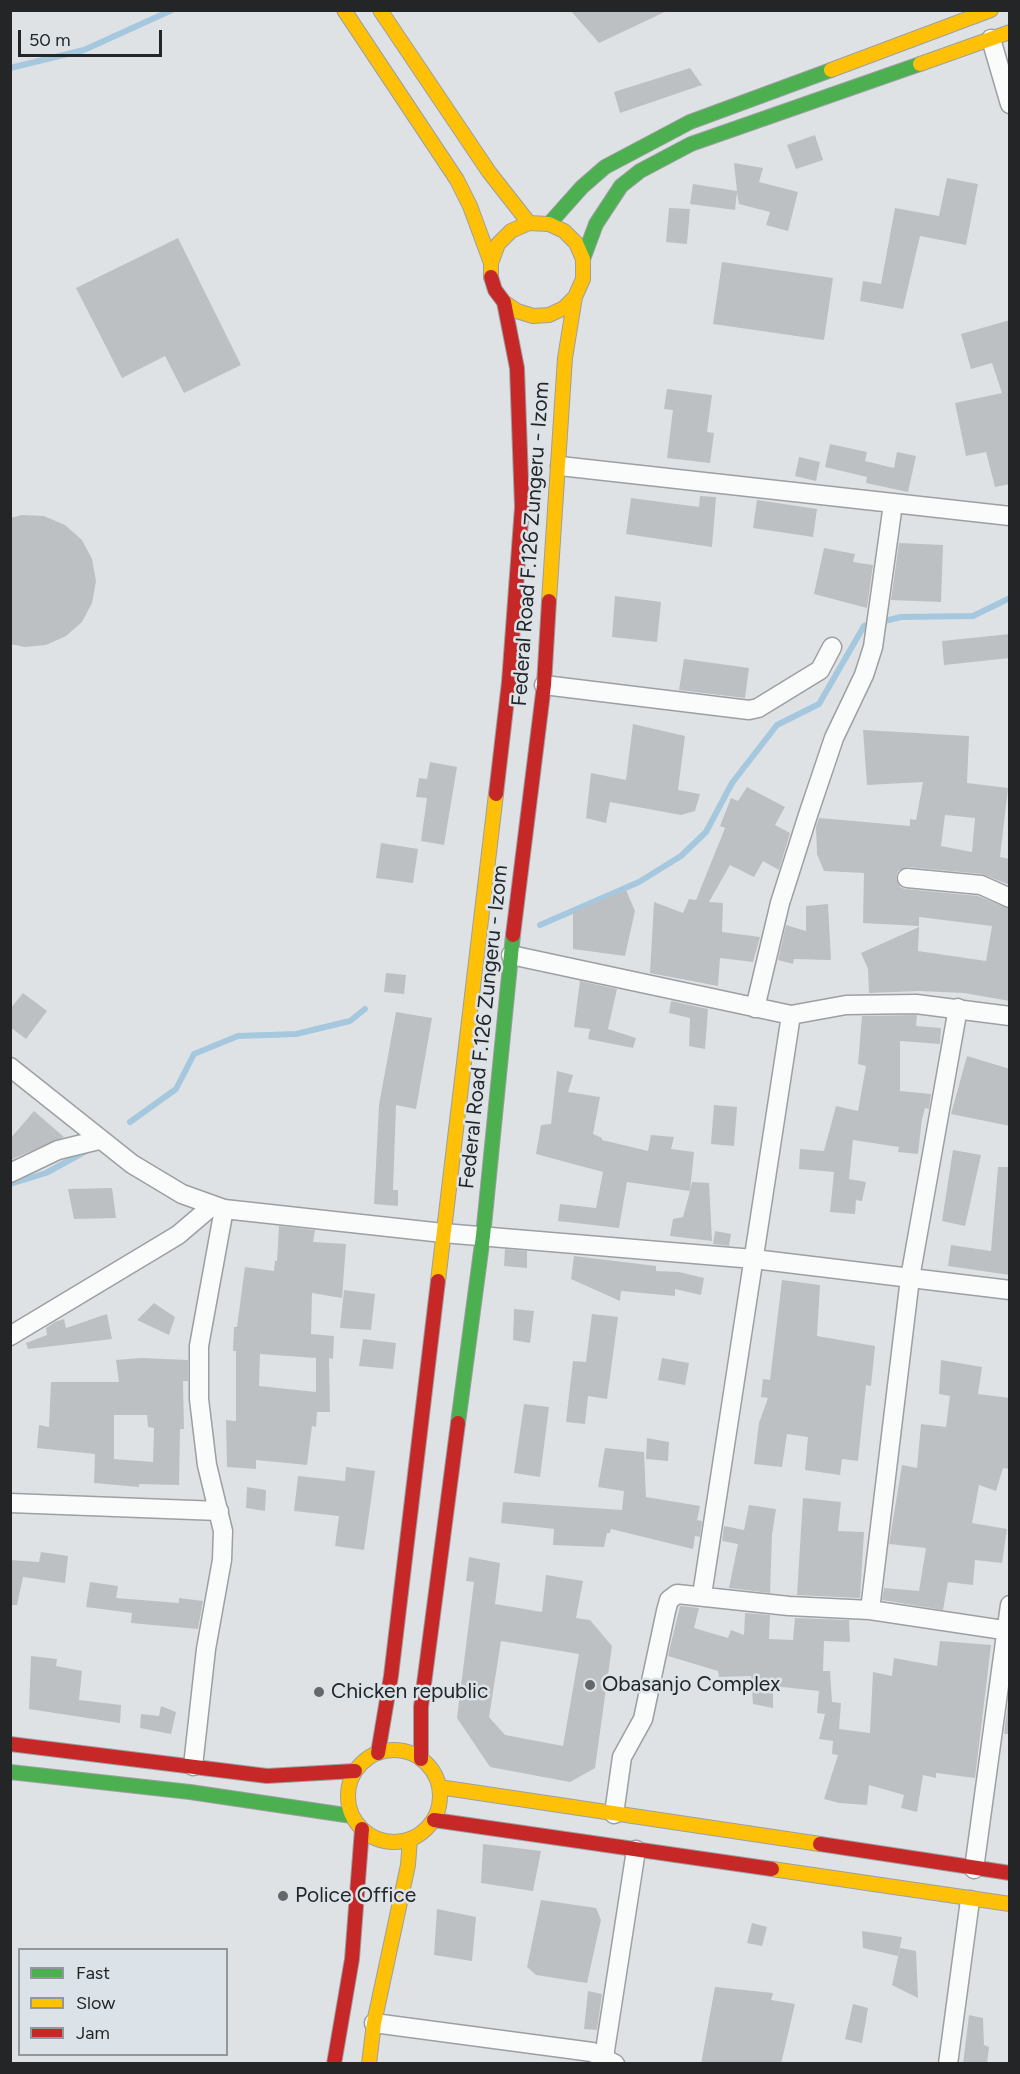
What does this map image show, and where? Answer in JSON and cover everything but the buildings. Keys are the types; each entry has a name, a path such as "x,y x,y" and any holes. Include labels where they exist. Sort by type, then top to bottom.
{"main road":[{"path":"344,10 457,180 470,206 491,263 491,276 495,290 504,302 517,311 533,316 549,315 564,308 575,297 583,279 583,259 596,224 621,186 640,171 681,149 1010,32"},
{"path":"380,10 489,172 529,223"},
{"path":"549,224 582,187 605,167 690,122 991,10"},
{"path":"491,263 498,244 511,231 529,223 549,224 570,237 583,259"},
{"name":"Federal Road F.126 Zungeru - Izom","path":"421,1759 421,1707 483,1236 511,955 544,685 560,465 565,358 575,297"},
{"name":"Federal Road F.126 Zungeru - Izom","path":"378,1753 391,1676 509,682 522,507 518,368 504,302"},
{"path":"10,1744 267,1776 355,1771"},
{"path":"393,1750 408,1752 421,1759 433,1771 439,1787 439,1803 434,1820 422,1833 410,1839 385,1841 362,1829 352,1815 348,1801 349,1785 355,1771 365,1760 378,1753 393,1750"},
{"path":"10,1772 190,1792 352,1815"},
{"path":"439,1787 1010,1873"},
{"path":"434,1820 970,1900 1010,1904"},
{"path":"334,2064 352,1959 362,1829"},
{"path":"369,2064 374,2023 404,1887 410,1839"}],"street":[{"path":"991,39 1010,104"},
{"path":"560,465 1010,516"},
{"path":"755,1008 780,903 808,815 834,738 864,675 876,632 893,504"},
{"path":"544,685 749,710 758,708 820,670 831,646"},
{"path":"907,878 981,885 1010,898"},
{"path":"511,955 791,1015 863,1004 916,1004 1010,1016"},
{"path":"870,1611 910,1278 958,1008"},
{"path":"702,1595 791,1015"},
{"path":"10,1067 132,1164 182,1194 218,1208 443,1233 754,1259 1010,1290"},
{"path":"10,1173 58,1150 99,1140"},
{"path":"10,1336 178,1235 218,1208"},
{"path":"193,1766 206,1649 222,1560 223,1531 207,1465 199,1399 199,1346 218,1208"},
{"path":"10,1503 219,1510"},
{"path":"614,1814 624,1748 643,1719 669,1600 677,1594 702,1595 768,1605 870,1611 1008,1631"},
{"path":"974,1869 1010,1605"},
{"path":"374,2023 592,2052 609,2060 636,1850"},
{"path":"948,2064 970,1900"}],"waterway":[{"path":"10,68 84,50 172,10"},
{"path":"540,925 639,882 681,856 706,832 732,783 777,725 819,704 864,626 901,617 973,616 1010,598"},
{"path":"130,1122 176,1089 194,1054 238,1036 296,1034 350,1021 365,1009"},
{"path":"10,1184 46,1173 86,1151"}],"traffic: fast":[{"path":"583,259 596,224 621,186 640,171 691,144 920,64"},
{"path":"549,224 582,187 605,167 690,122 831,70"},
{"path":"458,1423 483,1236 513,935"},
{"path":"10,1772 190,1792 352,1816"}],"traffic: slow":[{"path":"344,10 457,180 470,206 491,263"},
{"path":"380,10 489,172 529,223"},
{"path":"831,70 991,10"},
{"path":"920,64 1010,32"},
{"path":"491,277 491,263 498,244 511,231 529,223 549,224 564,231 576,243 583,259 583,279 575,297 564,308 549,315 533,316 517,311 504,302"},
{"path":"549,601 565,358 575,297"},
{"path":"438,1281 496,794"},
{"path":"394,1750 411,1754 426,1764 436,1779 440,1796 436,1813 426,1828 411,1838 394,1842 377,1838 362,1828 352,1813 348,1796 352,1779 362,1764 377,1754 394,1750"},
{"path":"439,1787 820,1844"},
{"path":"369,2064 374,2023 408,1865 410,1839"},
{"path":"772,1869 1010,1904"}],"traffic: jam":[{"path":"491,277 495,290 504,302 517,368 522,507 509,682 496,794"},
{"path":"513,935 544,685 549,601"},
{"path":"378,1753 391,1676 438,1281"},
{"path":"421,1759 421,1707 458,1423"},
{"path":"10,1744 267,1776 355,1771"},
{"path":"434,1820 772,1869"},
{"path":"334,2064 352,1959 362,1829"},
{"path":"820,1844 1010,1873"}],"place":[{"name":"Obasanjo Complex","path":"590,1685"},
{"name":"Chicken republic","path":"319,1692"},
{"name":"Police Office","path":"283,1896"}]}
